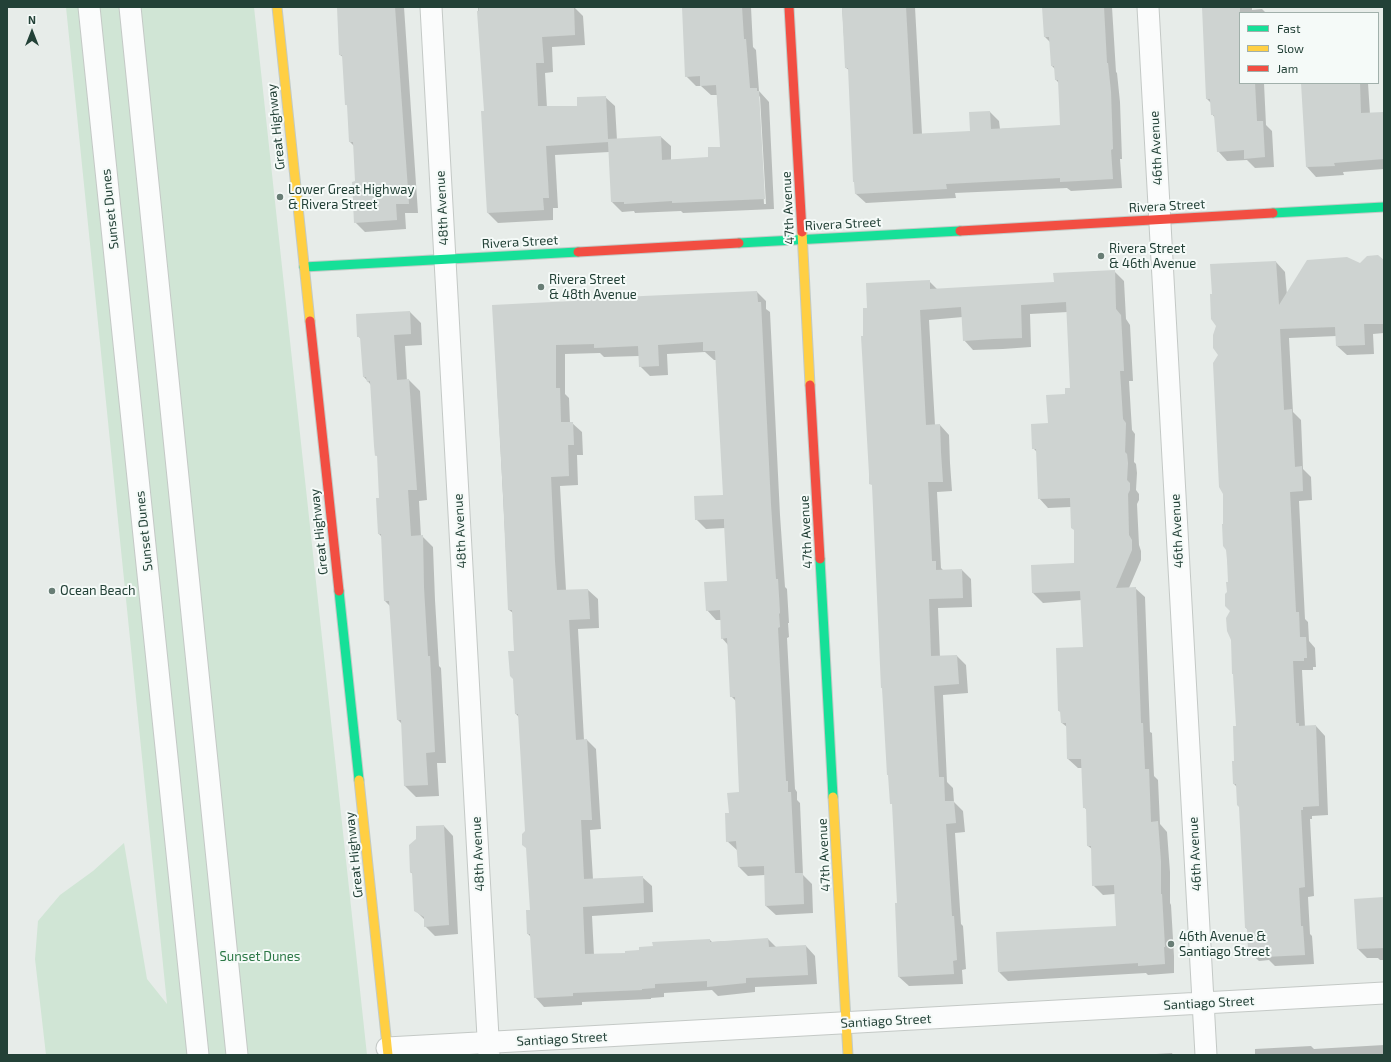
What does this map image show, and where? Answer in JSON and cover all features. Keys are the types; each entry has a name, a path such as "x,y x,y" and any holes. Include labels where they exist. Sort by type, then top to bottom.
{"street":[{"name":"Sunset Dunes","path":"90,7 198,1055"},
{"path":"130,7 237,1055"},
{"name":"Great Highway","path":"277,7 388,1052"},
{"name":"48th Avenue","path":"431,7 489,1049"},
{"name":"47th Avenue","path":"790,7 848,1055"},
{"name":"46th Avenue","path":"1148,7 1206,1055"},
{"name":"Rivera Street","path":"304,267 1384,207"},
{"name":"Santiago Street","path":"388,1052 489,1049 846,1023 1384,993"}],"green space":[{"name":"Sunset Dunes","path":"66,7 254,7 367,1055 46,1055 35,959 38,921 60,895 93,871 124,843 147,979 167,1004"}],"building":[{"path":"337,7 395,7 409,204 396,204 397,220 354,223 352,182 355,181 353,142 349,142 342,55 339,55"},
{"path":"479,7 574,7 575,35 542,37 544,63 536,63 538,106 577,106 577,97 606,96 608,139 661,136 662,160 708,157 708,147 720,147 716,85 700,86 700,76 685,77 682,7 742,7 750,88 757,88 757,91 759,91 765,199 672,203 672,201 624,204 624,202 611,202 608,142 546,146 549,198 543,198 544,210 487,213 481,111 484,111 477,11 479,11"},
{"path":"842,7 906,7 913,134 970,131 969,112 990,111 991,129 1060,125 1058,80 1055,80 1054,66 1051,66 1049,37 1044,37 1042,7 1104,7 1107,63 1111,92 1113,149 1111,150 1113,179 1060,182 1060,178 946,184 947,189 855,194 853,182 848,68 845,68"},
{"path":"1202,7 1240,7 1239,84 1255,84 1257,121 1263,121 1265,157 1244,159 1244,150 1217,152 1214,115 1211,115 1210,99 1206,99"},
{"path":"1301,84 1360,84 1361,113 1384,112 1384,159 1334,163 1335,166 1306,167"},
{"path":"1378,255 1384,260 1384,324 1364,324 1365,345 1336,346 1335,327 1280,329 1284,410 1292,409 1295,467 1302,466 1303,491 1290,492 1296,612 1299,612 1300,637 1306,637 1307,658 1304,658 1304,661 1293,661 1296,723 1299,723 1299,726 1316,725 1319,806 1303,807 1303,810 1301,810 1305,887 1299,888 1301,926 1303,926 1305,955 1264,957 1264,951 1248,952 1247,928 1245,928 1239,807 1237,805 1236,784 1233,784 1233,726 1236,726 1231,640 1227,631 1226,618 1230,611 1225,606 1225,594 1227,592 1226,582 1228,582 1226,550 1223,546 1223,494 1219,487 1213,363 1218,355 1213,348 1213,335 1216,326 1211,319 1210,294 1212,294 1210,264 1276,261 1279,305 1307,260 1347,257 1360,263 1367,256"},
{"path":"1115,270 1116,309 1121,315 1124,371 1120,371 1123,419 1126,423 1125,452 1127,454 1128,463 1127,480 1130,483 1130,490 1128,494 1129,535 1132,540 1132,550 1116,588 1136,587 1141,723 1143,723 1145,769 1149,769 1151,822 1158,821 1165,964 1138,966 1138,963 998,972 996,932 1116,926 1114,885 1092,886 1091,846 1087,846 1086,808 1083,808 1081,759 1067,759 1066,723 1061,723 1060,711 1058,711 1056,648 1083,647 1080,591 1032,593 1031,565 1074,563 1074,530 1071,528 1070,498 1038,499 1036,449 1032,449 1031,424 1048,423 1046,395 1065,394 1065,388 1070,388 1066,302 1021,305 1022,338 963,341 961,307 920,310 926,425 940,424 943,482 928,482 932,561 936,561 936,570 962,569 963,598 929,599 931,656 957,655 959,684 934,686 939,777 944,777 945,801 954,801 956,823 946,824 952,916 954,916 957,960 953,961 954,974 898,977 895,903 897,903 892,804 890,804 887,775 881,688 872,485 869,484 861,336 863,336 863,308 867,308 866,283 930,280 930,289 1054,282 1053,273"},
{"path":"757,291 758,302 761,302 771,505 776,579 778,579 780,627 778,628 786,781 788,781 788,792 791,792 795,873 803,873 804,904 765,906 764,866 738,867 736,841 726,842 725,813 729,813 727,793 739,792 735,697 730,697 727,638 721,639 720,610 706,611 704,582 727,581 724,519 695,520 694,496 723,495 715,351 703,351 703,342 658,345 659,366 639,367 638,346 594,348 594,344 556,345 556,388 560,388 561,422 573,422 574,445 568,445 569,476 551,477 557,590 588,589 590,619 569,620 576,740 587,739 592,820 581,820 584,879 643,876 644,903 583,907 585,954 625,953 625,951 639,950 639,947 653,946 652,942 710,939 710,942 768,938 769,947 806,945 808,975 746,978 746,983 707,987 707,981 655,984 655,988 642,990 573,993 573,996 534,998 530,934 527,934 526,910 530,910 526,848 522,845 522,834 525,831 518,714 515,714 513,679 510,676 508,651 514,651 512,610 508,610 492,305"},
{"path":"410,311 411,334 394,335 397,380 409,379 417,490 408,490 411,536 423,535 424,588 428,656 430,656 435,752 426,753 428,785 404,786 401,720 397,720 389,601 384,601 381,534 378,534 376,498 379,498 377,455 375,456 370,381 367,382 366,377 363,377 360,337 357,337 356,314"},
{"path":"444,825 449,925 424,927 424,917 414,911 409,845 416,839 416,826"},
{"path":"1384,897 1384,948 1357,949 1354,899"}],"traffic: fast":[{"path":"1273,213 1384,207"},
{"path":"739,243 960,231"},
{"path":"304,267 578,252"},
{"path":"820,559 833,797"},
{"path":"339,591 359,780"}],"traffic: slow":[{"path":"277,7 310,321"},
{"path":"802,232 810,385"},
{"path":"359,780 388,1055"},
{"path":"833,797 848,1055"}],"traffic: jam":[{"path":"789,7 802,232"},
{"path":"960,231 1273,213"},
{"path":"578,252 739,243"},
{"path":"310,321 339,591"},
{"path":"810,385 820,559"}],"place":[{"name":"Lower Great Highway & Rivera Street","path":"280,197"},
{"name":"Rivera Street & 46th Avenue","path":"1101,256"},
{"name":"Rivera Street & 48th Avenue","path":"541,287"},
{"name":"Ocean Beach","path":"52,591"},
{"name":"46th Avenue & Santiago Street","path":"1171,944"}]}
